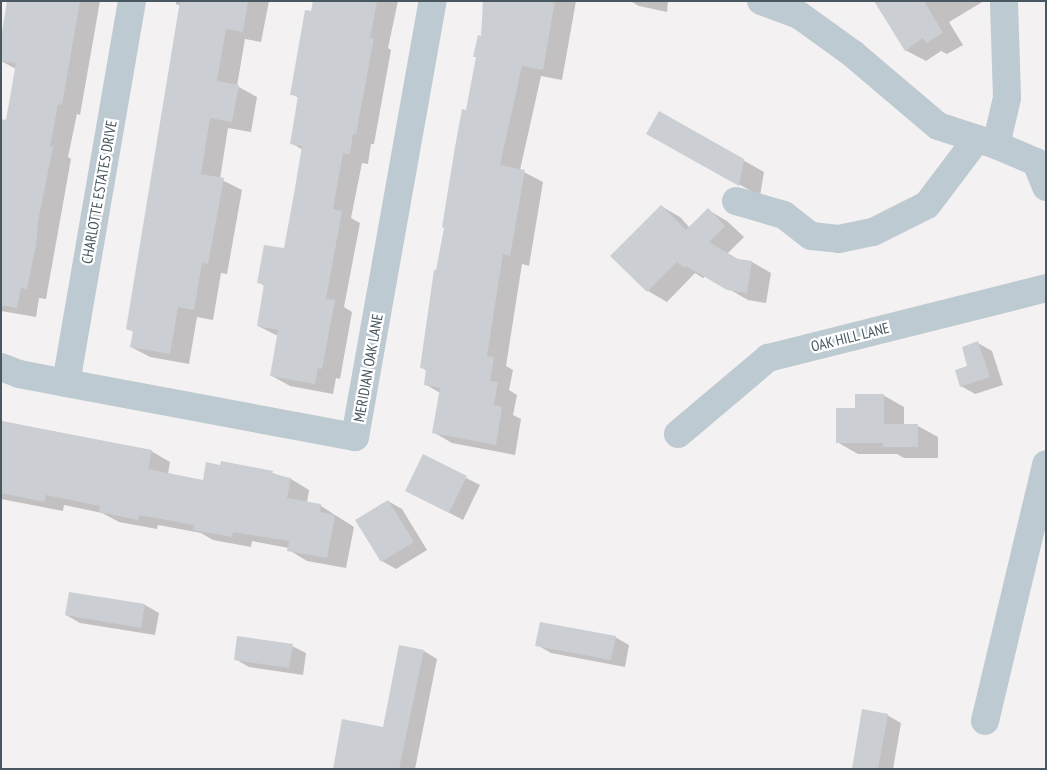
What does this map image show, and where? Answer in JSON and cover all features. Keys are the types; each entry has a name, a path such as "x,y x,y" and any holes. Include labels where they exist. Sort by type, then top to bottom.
{"street":[{"name":"CHARLOTTE ESTATES DRIVE","path":"66,383 132,1"},
{"name":"MERIDIAN OAK LANE","path":"1,367 19,374 355,437 433,1"},
{"path":"761,1 799,15 853,54 938,126 986,142 1036,162 1046,187"},
{"path":"736,200 784,215 811,236 839,239 873,232 927,205 986,142 1007,98 1004,1"},
{"name":"OAK HILL LANE","path":"678,434 768,358 1046,288"},
{"path":"985,721 1046,464"}],"building":[{"path":"7,1 80,1 62,105 58,104 50,147 53,147 27,289 21,288 17,308 1,305 1,119 6,120 16,63 1,61 1,38"},
{"path":"180,1 248,1 243,32 226,29 217,81 239,85 232,122 210,118 201,174 224,178 208,264 202,263 194,310 178,307 170,354 130,347 133,331 126,329"},
{"path":"313,1 377,1 370,38 374,38 356,134 353,134 350,154 343,153 333,209 342,211 326,299 335,300 322,369 318,368 315,384 270,376 278,330 257,326 264,284 257,283 264,245 284,248 294,194 302,146 290,144 298,96 290,95 305,10 311,11"},
{"path":"483,1 555,1 543,70 522,66 500,165 525,170 510,256 503,254 487,356 494,357 490,381 498,382 494,405 502,407 496,445 432,433 440,388 424,385 426,369 420,368 434,270 436,270 444,228 442,227 455,147 462,109 466,110 476,57 473,57 478,35 481,36"},
{"path":"874,1 924,1 943,33 926,43 923,38 905,51"},
{"path":"659,111 744,159 739,186 646,134"},
{"path":"661,205 686,230 708,208 725,226 709,242 738,259 752,261 747,293 727,290 686,266 684,268 677,262 647,292 610,256"},
{"path":"978,341 990,377 960,387 955,370 967,366 962,347"},
{"path":"855,394 884,394 884,424 918,424 918,447 883,447 883,443 836,443 836,408 855,408"},
{"path":"1,421 152,450 148,469 203,480 206,462 220,465 221,461 273,471 272,474 291,478 287,498 321,504 320,512 335,515 327,558 287,551 289,541 233,532 232,537 193,530 194,525 139,515 138,520 99,512 100,506 46,495 44,502 1,493"},
{"path":"423,454 467,476 449,513 405,491"},
{"path":"388,500 414,542 381,562 355,520"},
{"path":"69,592 145,604 141,628 65,615"},
{"path":"540,622 616,636 611,660 535,646"},
{"path":"237,636 293,644 289,668 234,660"},
{"path":"399,645 424,650 399,769 333,769 342,719 383,727"},
{"path":"862,709 888,714 878,769 852,769"}]}
